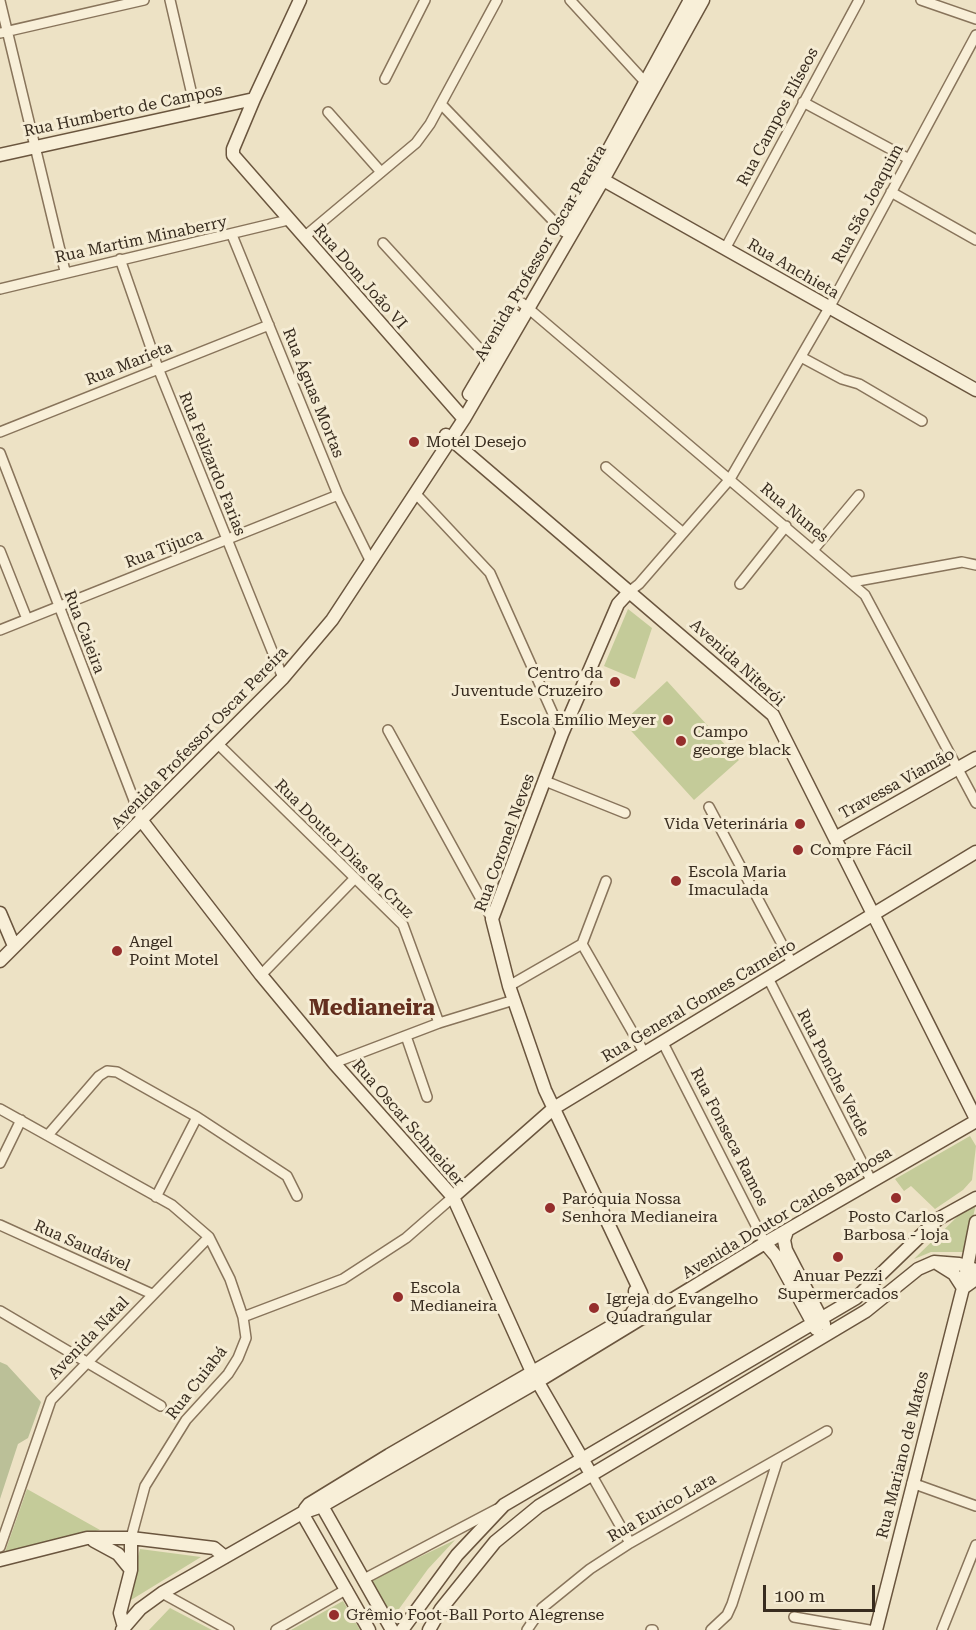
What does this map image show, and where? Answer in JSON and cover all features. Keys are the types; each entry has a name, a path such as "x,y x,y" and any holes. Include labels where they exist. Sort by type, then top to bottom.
{"street":[{"path":"4,33 144,0"},
{"path":"170,0 196,112"},
{"path":"254,99 300,0"},
{"path":"385,79 425,0"},
{"path":"304,237 416,143 441,104 497,0"},
{"path":"570,0 645,83"},
{"name":"Avenida Professor Oscar Pereira","path":"461,416 489,360 525,306 564,232 599,178 645,83 690,0"},
{"name":"Avenida Professor Oscar Pereira","path":"398,517 408,493 461,416 703,0"},
{"name":"Rua Campos Elíseos","path":"724,249 859,0"},
{"path":"921,0 976,19"},
{"path":"0,1 4,33 65,271"},
{"name":"Rua São Joaquim","path":"730,479 829,308 976,35"},
{"name":"Rua Humberto de Campos","path":"0,155 254,99"},
{"name":"Rua Dom João VI","path":"254,99 233,148 233,155 461,416"},
{"path":"803,102 909,159"},
{"path":"441,104 564,232"},
{"path":"328,112 381,172"},
{"name":"Rua Anchieta","path":"599,178 976,390"},
{"path":"891,192 976,240"},
{"name":"Rua Martim Minaberry","path":"0,289 65,271 232,235 288,220"},
{"name":"Rua Águas Mortas","path":"232,235 338,495 370,560"},
{"path":"383,243 489,360"},
{"name":"Rua Felizardo Farias","path":"120,259 158,368 226,541 284,678"},
{"name":"Rua Nunes","path":"525,306 814,549 865,595 976,803"},
{"name":"Rua Marieta","path":"0,432 269,325"},
{"path":"801,357 842,379 859,384 922,421"},
{"name":"Avenida Professor Oscar Pereira","path":"0,961 284,678 332,620 398,517 416,494 448,436"},
{"name":"Avenida Niterói","path":"448,436 773,716 975,1114"},
{"name":"Rua Caieira","path":"0,453 57,607 142,822"},
{"path":"606,467 682,532"},
{"name":"Rua Coronel Neves","path":"643,1318 645,1309 634,1279 545,1090 509,986 492,919 562,734 618,603 639,584 730,479"},
{"path":"416,494 490,573 562,734"},
{"name":"Rua Tijuca","path":"0,630 338,495"},
{"path":"814,549 859,495"},
{"path":"740,584 786,526"},
{"path":"0,551 27,619"},
{"path":"852,582 962,562 976,565"},
{"path":"388,730 492,919"},
{"name":"Rua Doutor Dias da Cruz","path":"218,744 403,925 439,1023"},
{"name":"Travessa Viamão","path":"835,838 976,758"},
{"path":"544,781 625,813"},
{"path":"709,807 792,963"},
{"name":"Rua Oscar Schneider","path":"142,822 261,975 334,1063 453,1197 535,1377 630,1543"},
{"name":"Rua General Gomes Carneiro","path":"453,1197 554,1108 976,852"},
{"path":"261,975 355,878"},
{"path":"509,986 582,944 606,881"},
{"path":"0,913 14,946"},
{"path":"582,944 645,1054"},
{"name":"Rua Ponche Verde","path":"768,978 872,1182"},
{"path":"334,1063 439,1023 514,1000"},
{"path":"405,1036 427,1097"},
{"name":"Rua Fonseca Ramos","path":"663,1043 765,1243 818,1320"},
{"path":"48,1136 99,1076 107,1071 117,1072 197,1118 287,1176 297,1196"},
{"name":"Rua Cuiabá","path":"0,1109 172,1205 209,1237 230,1279 243,1317 246,1338 238,1358 228,1374 186,1420 145,1486 131,1538"},
{"name":"Avenida Doutor Carlos Barbosa","path":"302,1513 309,1504 643,1318 765,1243 872,1182 975,1114"},
{"path":"156,1197 197,1118"},
{"path":"0,1163 21,1120"},
{"path":"243,1317 343,1279 406,1238 453,1197"},
{"path":"364,1579 504,1505 856,1298 938,1220 976,1198"},
{"name":"Rua Mariano de Matos","path":"876,1630 963,1288 971,1268 976,1222"},
{"name":"Rua Saudável","path":"0,1225 152,1294"},
{"name":"Rua Fonseca Ramos","path":"787,1230 784,1240 786,1250 818,1320 822,1336"},
{"name":"Avenida Natal","path":"0,1547 51,1400 209,1237"},
{"path":"934,1262 948,1269 963,1288 976,1279"},
{"path":"429,1630 441,1609 495,1542 539,1506 866,1311 918,1269 934,1262 971,1268"},
{"name":"Avenida Doutor Carlos Barbosa","path":"123,1628 140,1609 162,1593 302,1513 322,1506 535,1377 631,1315 636,1306 634,1279"},
{"path":"0,1311 161,1406"},
{"name":"Rua Eurico Lara","path":"527,1630 542,1608 590,1569 630,1543 827,1431"},
{"path":"711,1630 727,1615 732,1604 778,1459"},
{"path":"912,1483 976,1506"},
{"path":"402,1630 457,1555 504,1505"},
{"path":"322,1506 392,1630"},
{"path":"302,1513 369,1630"},
{"path":"87,1538 118,1554 131,1569"},
{"path":"0,1560 87,1538 131,1538 214,1548 225,1557"},
{"path":"123,1628 120,1613 131,1569 131,1538"},
{"path":"942,1630 976,1545"},
{"path":"276,1630 347,1590"},
{"path":"162,1593 229,1630"},
{"path":"794,1617 869,1630"}],"green space":[{"path":"628,609 652,628 635,679 604,666"},
{"name":"Campo george black","path":"667,681 739,760 694,800 623,722"},
{"path":"970,1136 976,1146 972,1180 963,1190 935,1209 911,1186 904,1191 895,1179"},
{"path":"976,1204 965,1252 931,1252 914,1259 960,1214"},
{"path":"0,1362 7,1365 41,1402 28,1438 18,1444 0,1499"},
{"path":"27,1489 100,1530 5,1552"},
{"path":"455,1540 428,1569 391,1620 369,1581"},
{"path":"140,1549 201,1557 131,1600 127,1597"},
{"name":"Grêmio Foot-Ball Porto Alegrense","path":"343,1601 360,1630 291,1630"},
{"path":"170,1608 212,1630 149,1630"}],"place":[{"name":"Motel Desejo","path":"414,442"},
{"name":"Centro da Juventude Cruzeiro","path":"615,682"},
{"name":"Escola Emílio Meyer","path":"668,720"},
{"name":"Campo george black","path":"681,741"},
{"name":"Vida Veterinária","path":"800,824"},
{"name":"Compre Fácil","path":"798,850"},
{"name":"Escola Maria Imaculada","path":"676,881"},
{"name":"Angel Point Motel","path":"117,951"},
{"name":"Posto Carlos Barbosa - loja","path":"896,1198"},
{"name":"Paróquia Nossa Senhora Medianeira","path":"550,1208"},
{"name":"Anuar Pezzi Supermercados","path":"838,1257"},
{"name":"Escola Medianeira","path":"398,1297"},
{"name":"Igreja do Evangelho Quadrangular","path":"594,1308"},
{"name":"Grêmio Foot-Ball Porto Alegrense","path":"334,1615"}],"district":[{"name":"Medianeira","path":"372,1009"}]}
